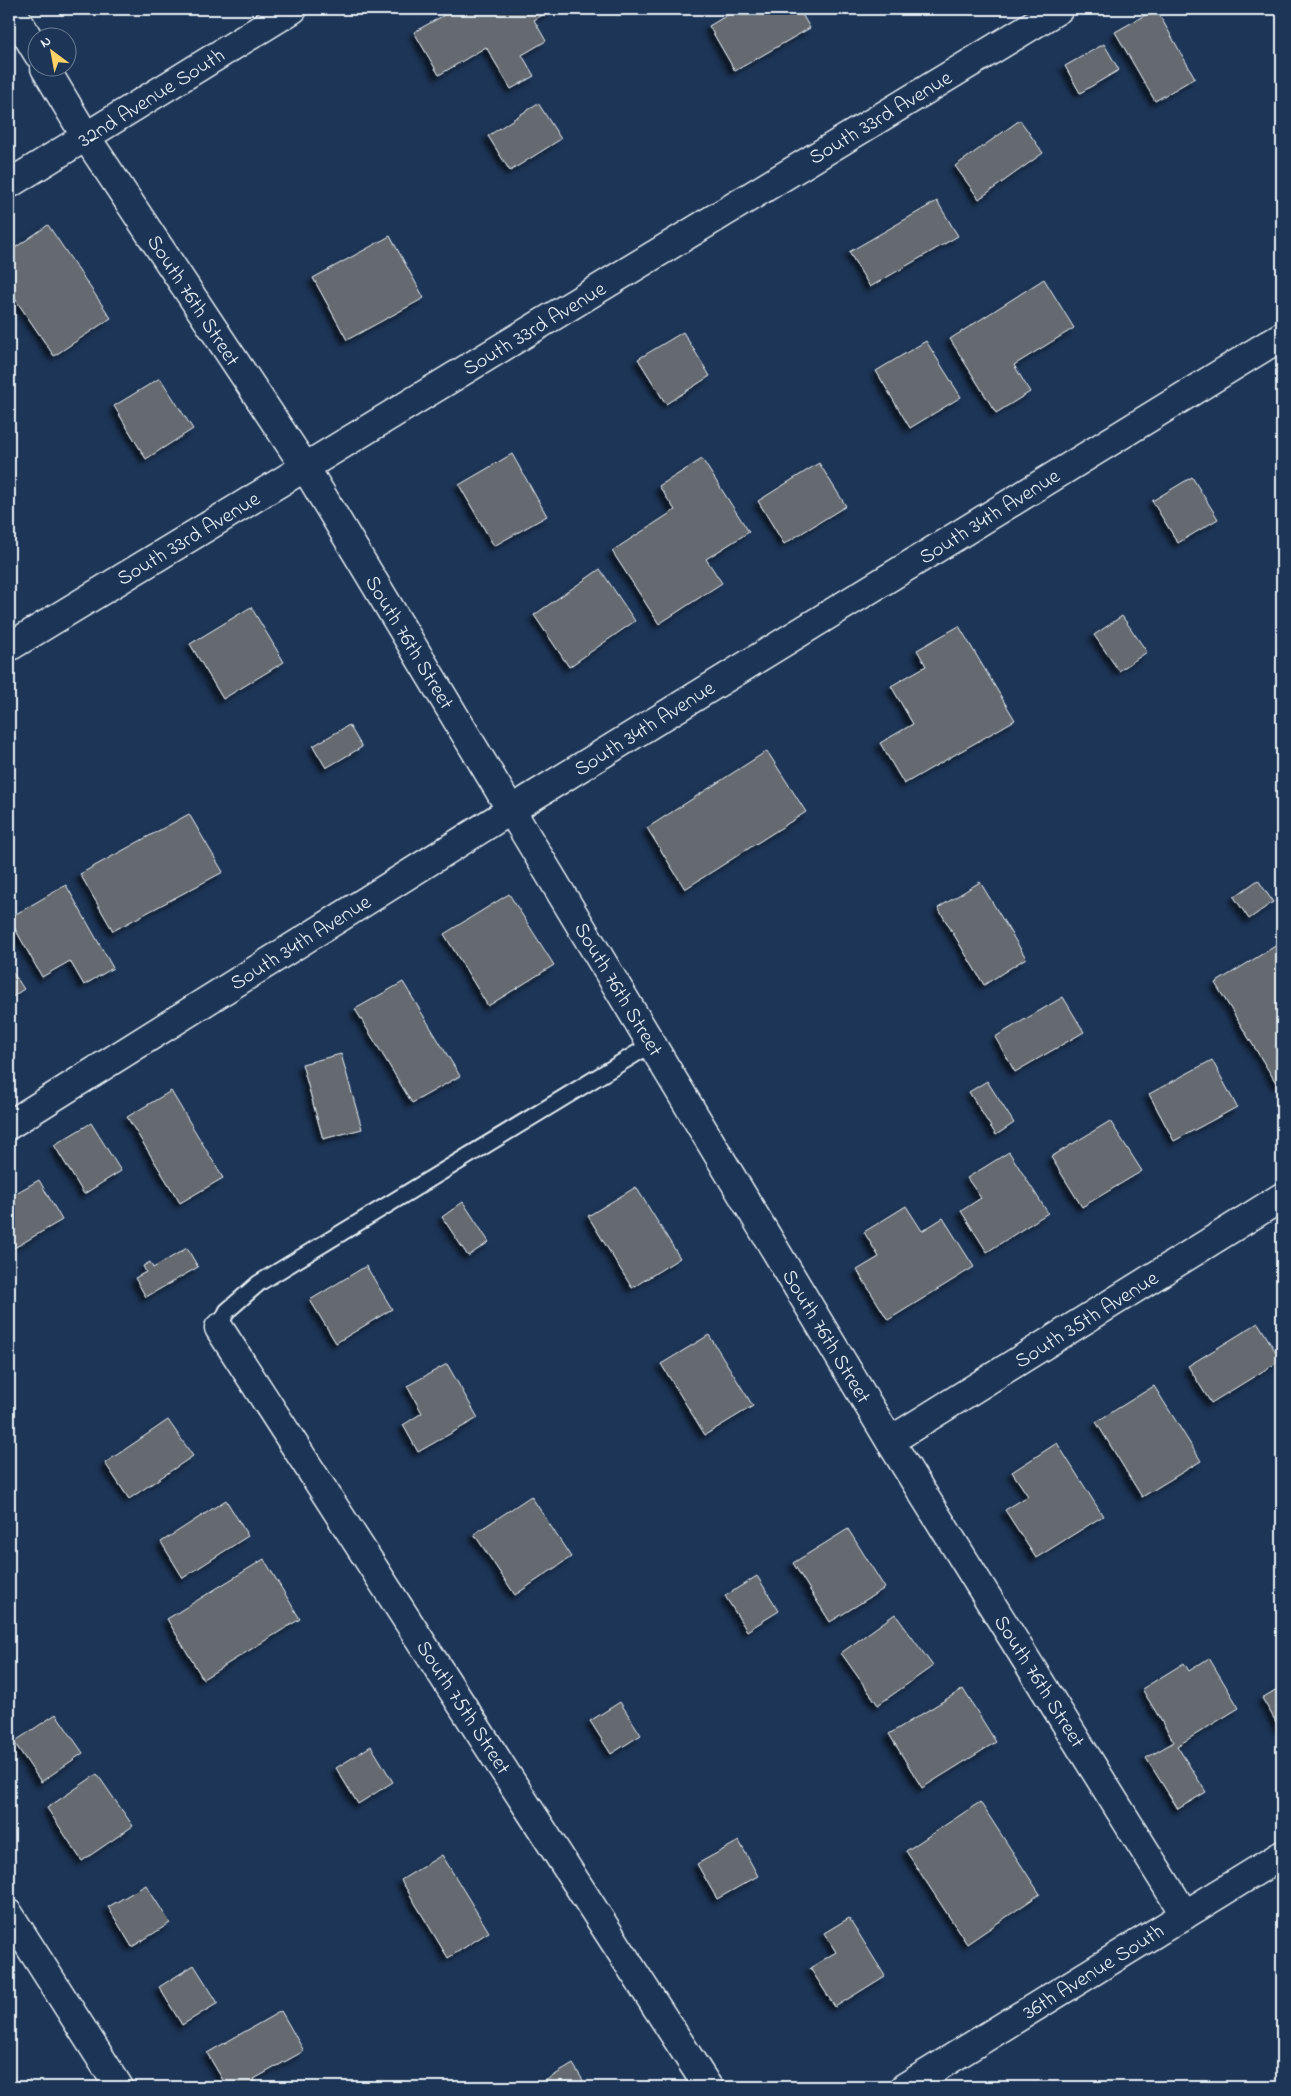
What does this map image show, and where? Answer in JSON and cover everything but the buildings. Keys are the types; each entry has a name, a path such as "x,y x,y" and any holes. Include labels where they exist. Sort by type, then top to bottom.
{"street":[{"path":"11,9 28,37"},
{"name":"32nd Avenue South","path":"9,184 294,9"},
{"name":"South 33rd Avenue","path":"9,647 1058,9"},
{"name":"South 76th Street","path":"51,78 86,137 305,467 890,1440 1185,1915"},
{"name":"South 34th Avenue","path":"9,1125 511,810 1282,336"},
{"name":"South 35th Avenue","path":"890,1440 1282,1197"},
{"name":"South 75th Street","path":"219,1328 708,2087"},
{"name":"36th Avenue South","path":"904,2087 1282,1855"},
{"path":"9,1914 119,2087"}],"lane":[{"path":"219,1328 227,1311 259,1282 652,1044"}]}
